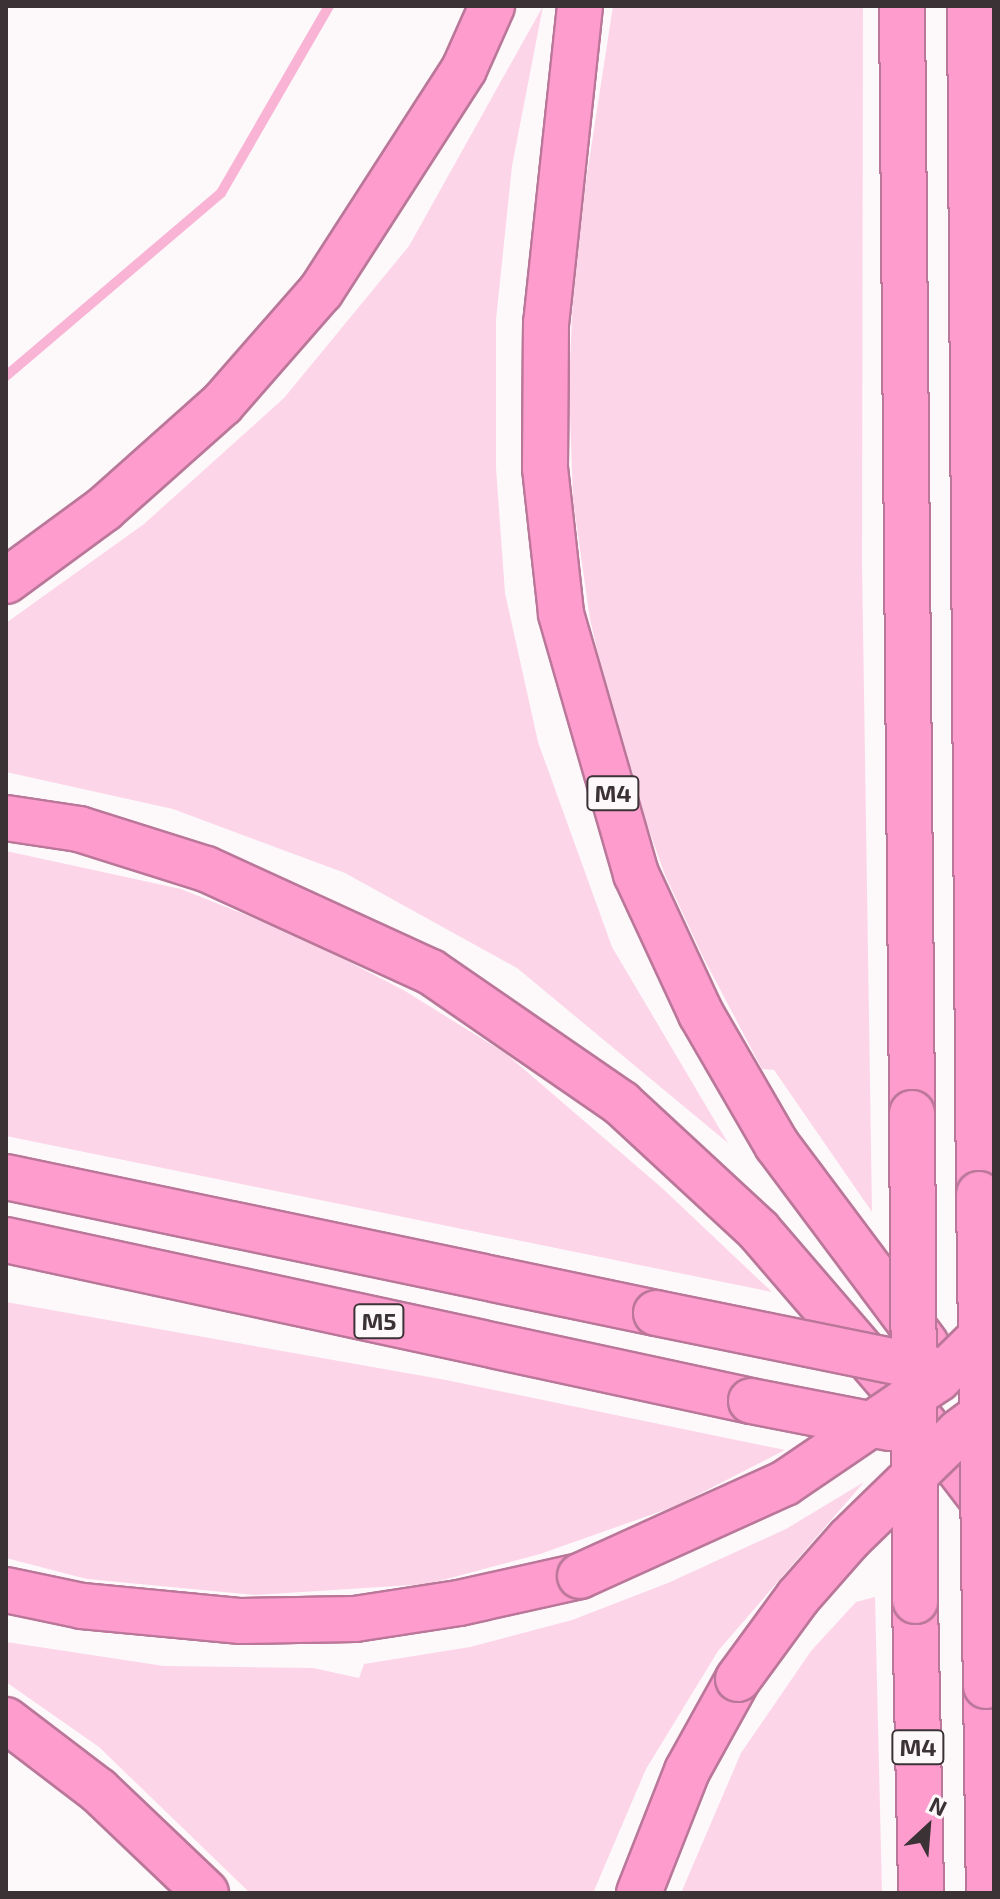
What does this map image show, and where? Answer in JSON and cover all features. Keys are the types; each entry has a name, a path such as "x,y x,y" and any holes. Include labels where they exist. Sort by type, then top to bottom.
{"highway":[{"path":"6,581 104,509 222,404 321,291 464,69 492,6"},
{"name":"M4","path":"580,6 546,323 545,468 561,614 636,874 701,1014 777,1145 958,1387 994,1425"},
{"name":"M4","path":"902,6 915,1601 921,1893"},
{"path":"970,6 979,1194 989,1893"},
{"path":"6,818 79,829 206,869 431,972 621,1103 759,1231 919,1417 994,1515"},
{"path":"6,1177 994,1382"},
{"name":"M5","path":"6,1240 751,1401 994,1448"},
{"path":"6,1590 98,1608 241,1621 312,1620 459,1603 580,1576 785,1483 938,1379 994,1324"},
{"path":"639,1893 687,1771 738,1679 798,1597 849,1539 959,1432 994,1406"},
{"path":"6,1720 98,1790 206,1893"}],"shaded area":[{"path":"543,6 512,166 496,320 496,468 505,593 538,742 612,947 728,1143 517,968 345,873 173,809 6,772 6,623 144,524 284,398 409,246"},
{"path":"613,6 863,6 862,564 872,1212 774,1070 762,1069 702,955 665,875 619,746 590,619 573,501 569,384 575,252"},
{"path":"6,851 181,889 301,937 405,991 505,1053 662,1188 772,1292 6,1136"},
{"path":"6,1302 446,1380 785,1450 676,1506 540,1554 428,1584 255,1595 87,1579 6,1558"},
{"path":"864,1482 718,1651 646,1769 593,1893 250,1893 99,1747 6,1682 6,1642 164,1666 313,1668 359,1678 364,1664 470,1647 572,1620 668,1583 786,1529"},
{"path":"875,1597 882,1893 681,1893 741,1753 811,1651 856,1602"}],"waterway":[{"path":"6,376 221,193 329,6"}]}
